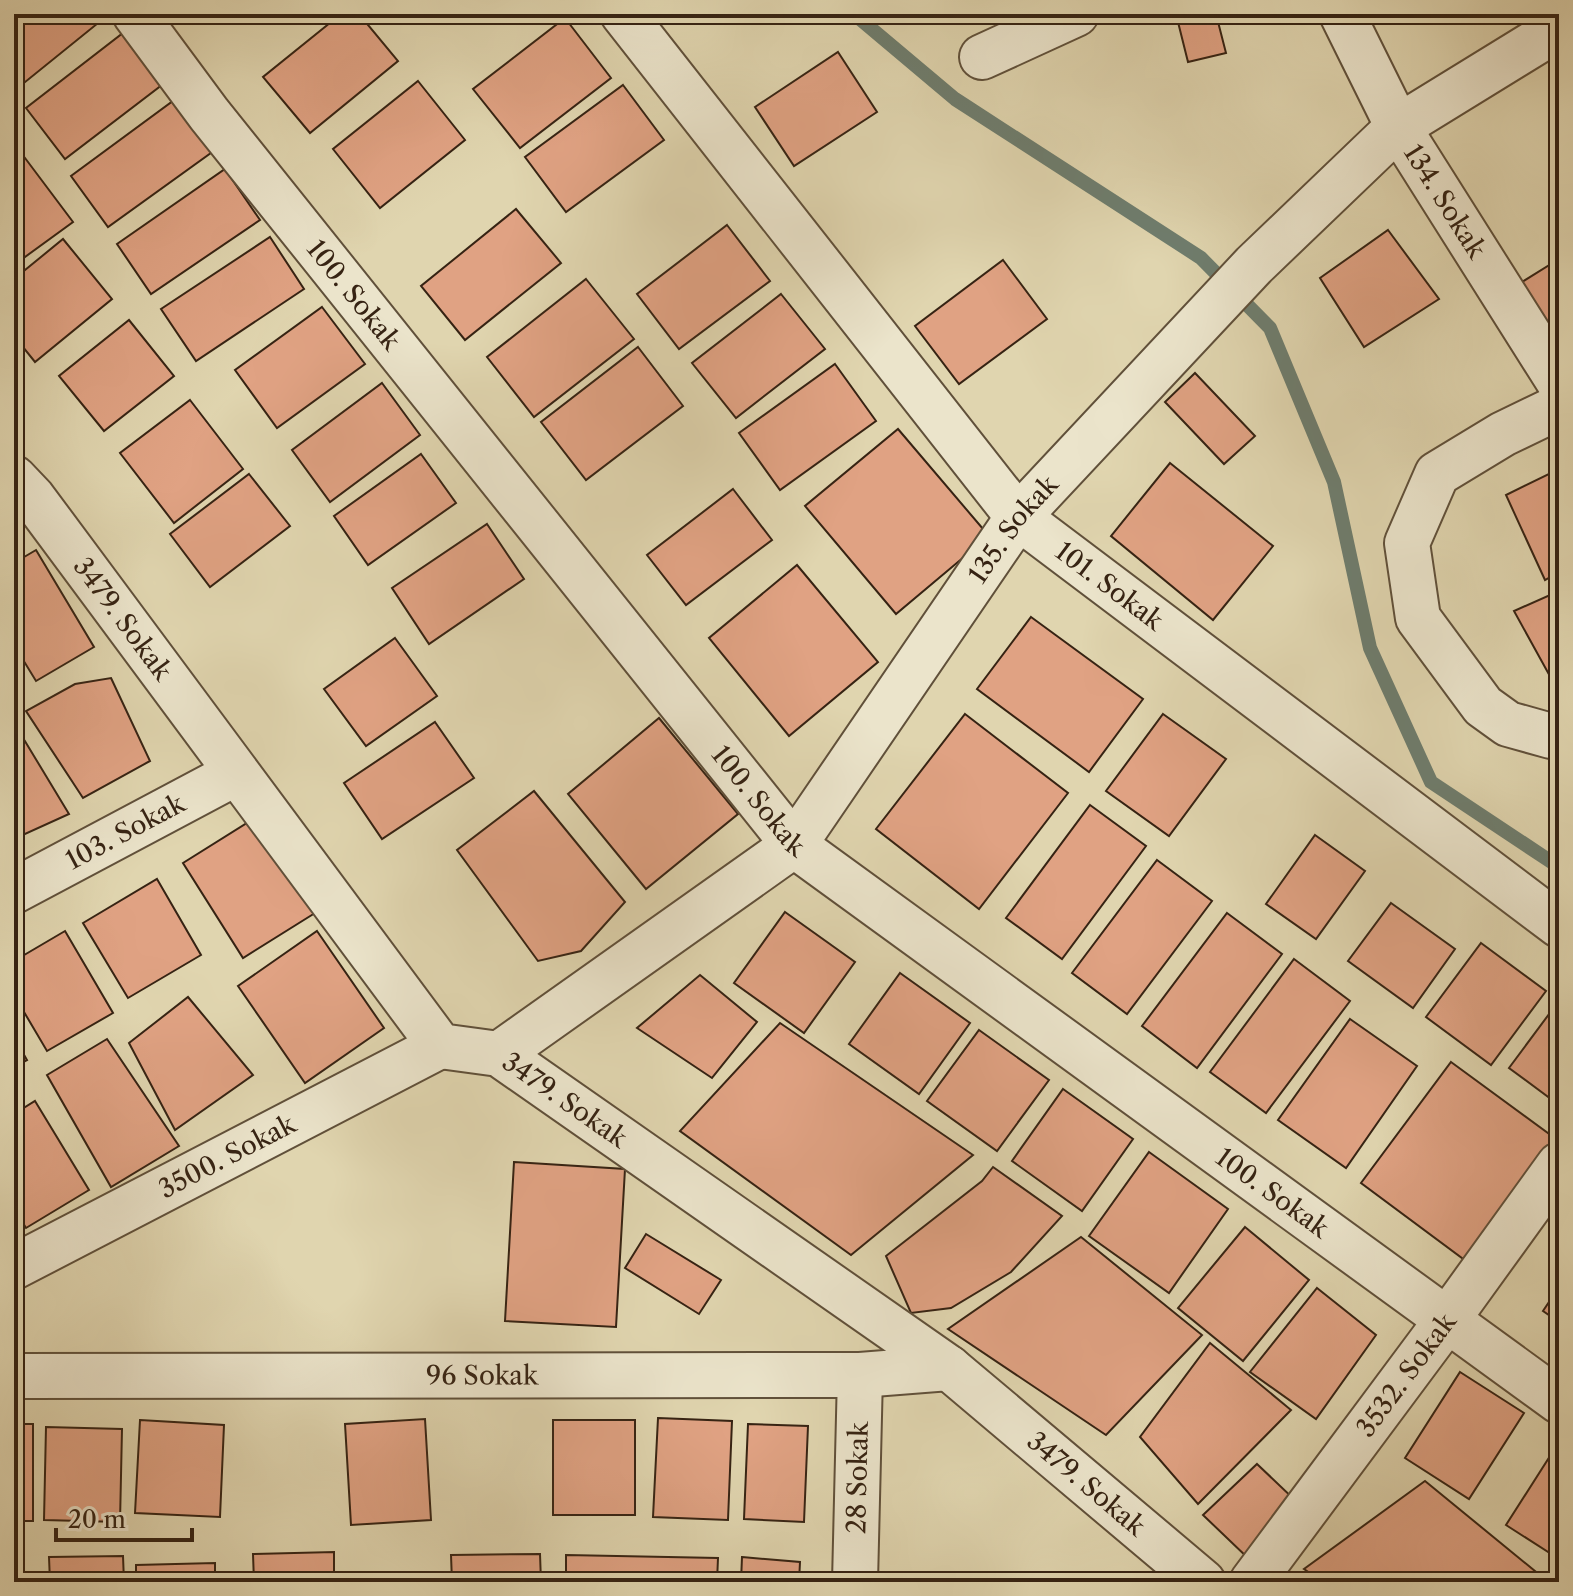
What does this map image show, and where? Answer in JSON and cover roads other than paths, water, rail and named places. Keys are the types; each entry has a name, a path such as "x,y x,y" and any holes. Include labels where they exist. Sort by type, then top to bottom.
{"street":[{"name":"100. Sokak","path":"135,14 209,114 794,845 1559,1401"},
{"name":"101. Sokak","path":"623,14 1018,517 1559,925"},
{"path":"982,57 1076,14"},
{"name":"134. Sokak","path":"1342,14 1398,127 1559,382"},
{"name":"135. Sokak","path":"499,1054 794,845 1018,517 1254,265 1398,127 1559,28"},
{"path":"1559,407 1503,434 1437,474 1407,543 1418,618 1483,706 1508,724 1551,736 1559,735"},
{"name":"3479. Sokak","path":"20,495 236,773 440,1046 499,1054 949,1368 1203,1582"},
{"name":"103. Sokak","path":"14,891 236,773"},
{"name":"3500. Sokak","path":"14,1267 440,1046"},
{"name":"3532. Sokak","path":"1252,1582 1559,1165"},
{"name":"96 Sokak","path":"14,1376 860,1375 949,1368"},
{"name":"28 Sokak","path":"855,1582 860,1375"}],"waterway":[{"path":"854,14 955,99 1201,258 1270,328 1334,482 1370,648 1431,782 1559,867"}]}
